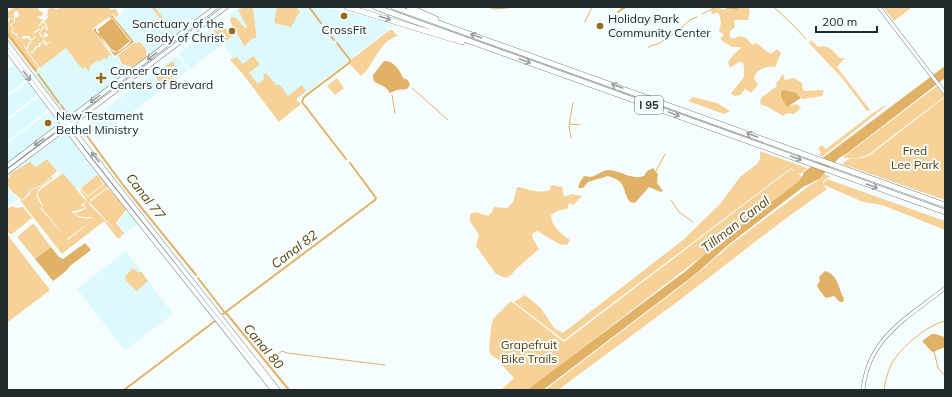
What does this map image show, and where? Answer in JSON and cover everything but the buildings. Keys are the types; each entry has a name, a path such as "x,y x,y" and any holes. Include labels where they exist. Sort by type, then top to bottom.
{"highway":[{"path":"347,7 474,46 488,48"},
{"name":"I 95","path":"375,7 945,212"},
{"name":"I 95","path":"394,7 945,205"},
{"path":"409,7 457,29"}],"main road":[{"path":"7,167 216,7"},
{"path":"7,172 226,7"},
{"path":"206,22 210,12"},
{"path":"7,43 110,184 273,390"},
{"path":"7,50 65,122"},
{"path":"120,87 124,77"},
{"path":"68,127 117,186 278,390"},
{"path":"110,184 112,183 117,186"}],"street":[{"path":"880,7 945,93"},
{"path":"863,390 865,374 874,352 880,343 898,323 945,288"}],"shaded area":[{"path":"124,7 151,7 161,20 158,25 160,28 164,27 168,23 154,7 201,7 203,13 148,57 148,51 119,15 122,15"},
{"path":"253,7 320,7 354,14 394,25 280,113 237,57 233,58 223,44 238,32 240,41 244,45 253,38 256,38"},
{"path":"238,9 247,27 245,28 236,18 231,18 229,15"},
{"path":"112,15 134,42 115,56 93,30 104,22 96,28 96,31 110,50 117,52 127,46 131,41 112,17 108,19"},
{"path":"119,16 139,41 134,42 116,19"},
{"path":"112,18 130,41 117,52 111,49 97,30"},
{"path":"212,28 223,44 190,69 179,55 181,51"},
{"path":"66,48 82,69 85,67 89,71 90,66 98,60 99,62 107,57 109,54 111,54 114,58 118,55 122,64 132,67 140,63 70,116 66,116 33,74"},
{"path":"175,57 178,57 188,70 174,81 163,65"},
{"path":"384,61 393,64 403,78 408,80 410,85 407,89 397,90 390,93 384,86 374,81 373,75"},
{"path":"16,64 27,79 7,95 7,70"},
{"path":"945,66 945,78 839,158 819,179 803,187 728,245 697,273 543,390 527,390 687,270 716,244 798,182 804,172"},
{"path":"153,73 164,88 99,138 89,125 90,121"},
{"path":"28,82 37,92 36,96 7,118 7,97"},
{"path":"784,90 795,92 801,98 787,107 781,97 781,92"},
{"path":"36,98 41,98 49,109 7,141 7,121"},
{"path":"50,111 60,124 7,165 7,144"},
{"path":"65,133 70,135 84,156 95,167 98,174 97,175 77,190 63,173 60,174 47,159 36,167 30,162 9,174 11,177 7,179 7,173 22,165"},
{"path":"653,168 658,174 657,183 663,191 661,192 649,187 635,203 630,202 623,186 619,181 608,176 588,182 583,188 578,188 584,176 590,177 609,170 639,177 644,176 647,171"},
{"path":"7,185 11,192 19,198 7,207"},
{"path":"809,186 721,253 729,246"},
{"path":"128,210 139,223 126,233 117,223"},
{"path":"85,243 91,250 53,281 35,259 51,247 59,257 63,259"},
{"path":"126,251 173,314 125,350 77,289"},
{"path":"825,271 830,273 836,279 844,298 843,302 840,302 834,296 826,298 818,288 817,285 820,281 819,277"},
{"path":"932,334 945,337 945,347 933,352 931,351 922,341"}],"green space":[{"path":"15,7 37,7 43,13 42,16 37,17 43,20 39,25 40,28 34,32 33,31 35,34 34,38 31,39 29,36 22,37 22,39 28,38 31,41 28,43 27,48 18,40 17,32 16,34 12,31 14,28 11,26 15,23 15,18 19,16 18,11 14,12 14,19 9,18 7,21 7,12"},
{"path":"49,7 58,9 59,7 110,7 109,8 111,10 116,9 119,15 116,18 113,14 92,29 111,56 109,55 107,59 104,58 99,62 98,60 90,66 89,72 85,67 82,69 66,48 40,68 26,49 29,49 32,54 37,47 40,47 41,43 46,46 48,43 51,43 50,42 47,43 44,40 44,38 49,35 44,32 43,37 40,33 44,27 48,30 47,25 44,22 48,17 48,9 51,8"},
{"path":"151,7 155,7 164,19 168,21 168,23 161,28 155,24 161,20"},
{"path":"242,7 253,7 256,32 256,38 253,38 244,46 230,21 233,17 236,18 245,28 247,27 238,10"},
{"path":"277,7 297,8 300,11 291,27 274,23"},
{"path":"716,7 725,10 727,7 748,7 750,10 748,20 734,20 735,27 730,31 730,37 733,39 742,36 752,45 756,43 771,54 777,49 781,53 775,67 768,67 757,72 754,78 758,85 751,93 745,89 740,95 734,96 731,93 744,77 744,66 742,62 739,62 730,68 728,62 741,48 732,47 721,40 724,35 719,31 721,20 718,13 712,14 711,10"},
{"path":"883,7 912,7 894,21"},
{"path":"10,19 14,19 14,22 10,25 13,28 11,32 16,35 18,40 23,44 39,68 34,71 7,36 7,22"},
{"path":"43,22 47,29 43,26 39,33 41,37 44,37 43,41 46,43 39,43 39,46 36,46 32,52 28,48 29,44 32,42 31,40 35,39 35,33 40,29"},
{"path":"220,22 232,36 223,44 212,28"},
{"path":"391,29 398,36 391,39 381,48 370,66 361,76 348,62"},
{"path":"811,40 818,47 828,47 840,58 845,58 837,67 870,110 867,111 842,78 810,44 809,42"},
{"path":"140,42 146,49 147,58 132,67 122,64 118,55 134,43"},
{"path":"253,56 260,64 249,73 258,84 264,79 263,75 266,73 276,85 280,85 288,96 302,85 306,91 296,99 301,104 279,122 242,73 230,60 237,57 243,64"},
{"path":"173,61 175,65 171,68 175,75 172,77 174,81 164,88 154,75"},
{"path":"783,74 785,80 794,78 802,83 804,91 824,90 822,96 803,99 795,92 789,90 787,106 797,104 801,108 794,114 787,113 783,116 766,106 761,105 760,101 762,97 777,86 776,84"},
{"path":"337,78 344,88 335,95 327,86"},
{"path":"937,86 945,96 869,154 856,158 843,157"},
{"path":"693,97 717,103 730,111 724,114 688,101"},
{"name":"Fred Lee Park","path":"945,97 945,200 842,164 849,159 863,158 870,155"},
{"path":"886,106 823,156 819,156 821,153 818,148 822,145 826,149"},
{"path":"760,151 807,168 801,174 791,168 564,340 514,302 525,295 541,308 554,328 563,333 683,240 720,204 740,177 757,164 760,159"},
{"path":"47,159 57,171 42,185 30,190 22,200 8,186 7,179 10,177 9,174 30,162 36,167"},
{"name":"Grapefruit Bike Trails","path":"791,169 798,172 802,177 798,182 566,361 527,390 501,390 514,378 501,364 501,361 491,355 489,351 491,328 493,319 511,301 564,342"},
{"path":"63,173 86,201 81,205 86,208 71,212 78,217 91,218 93,220 67,239 41,207 43,206 37,194 40,190"},
{"path":"99,174 119,198 108,187 91,199 89,204 122,236 118,239 104,221 62,254 19,199 22,201 29,195 31,190 42,186 52,177 53,178 39,189 36,195 42,206 40,208 68,240 93,220 91,217 82,217 73,213 87,208 83,205 87,200 80,190 81,189 88,197 104,184 98,176"},
{"path":"824,174 831,177 823,181 824,186 827,189 558,390 545,390 816,182"},
{"path":"97,175 103,184 88,196 81,188"},
{"path":"827,179 945,221 945,230 882,205 863,202 824,185 824,182"},
{"path":"551,185 562,187 564,197 572,194 582,196 573,205 569,203 567,209 557,211 551,215 555,227 560,233 570,240 567,245 559,244 537,231 532,234 533,239 539,249 506,278 496,274 476,246 479,235 470,221 470,214 476,212 488,216 494,207 507,208 513,202 517,187 541,192 550,190"},
{"path":"108,188 127,209 116,223 125,234 120,235 90,203"},
{"path":"12,206 16,208 23,207 32,218 10,234 7,231 7,209"},
{"path":"34,224 51,247 35,259 17,237"},
{"path":"7,234 50,290 7,323"},
{"path":"133,268 138,272 142,272 148,281 136,291 125,279 126,275"}],"waterway":[{"path":"309,7 321,23"},
{"path":"489,7 494,9 517,7"},
{"path":"585,22 592,7"},
{"path":"618,12 625,7"},
{"path":"702,14 716,7"},
{"path":"721,7 737,9 739,7"},
{"path":"774,7 806,39"},
{"path":"648,48 658,44 678,31 690,20 697,17"},
{"path":"324,27 334,40"},
{"name":"Canal 77","path":"7,33 36,71"},
{"path":"337,43 350,60 349,63 304,97 302,102 346,159"},
{"name":"Canal 77","path":"38,74 59,103"},
{"path":"412,88 448,120"},
{"path":"392,95 395,113"},
{"path":"571,138 569,125 573,103"},
{"name":"Canal 77","path":"61,105 67,114"},
{"path":"570,124 580,125"},
{"name":"Canal 77","path":"82,129 123,185 196,275"},
{"path":"656,171 665,154"},
{"name":"Canal 82","path":"223,314 375,200 376,198 350,163"},
{"path":"671,200 679,212 693,222"},
{"name":"Canal 80","path":"198,278 289,390"},
{"name":"Canal 82","path":"124,390 215,321"},
{"path":"884,390 892,363 902,350 930,327 945,321"},
{"path":"272,359 282,351 287,353 385,365"},
{"path":"934,351 938,368 945,376"}],"place":[{"name":"CrossFit","path":"344,16"},
{"name":"Holiday Park Community Center","path":"600,26"},
{"name":"Sanctuary of the Body of Christ","path":"232,31"},
{"name":"Cancer Care Centers of Brevard","path":"101,78"},
{"name":"New Testament Bethel Ministry","path":"48,123"}],"water label":[{"name":"Tillman Canal","path":"735,224"}]}
